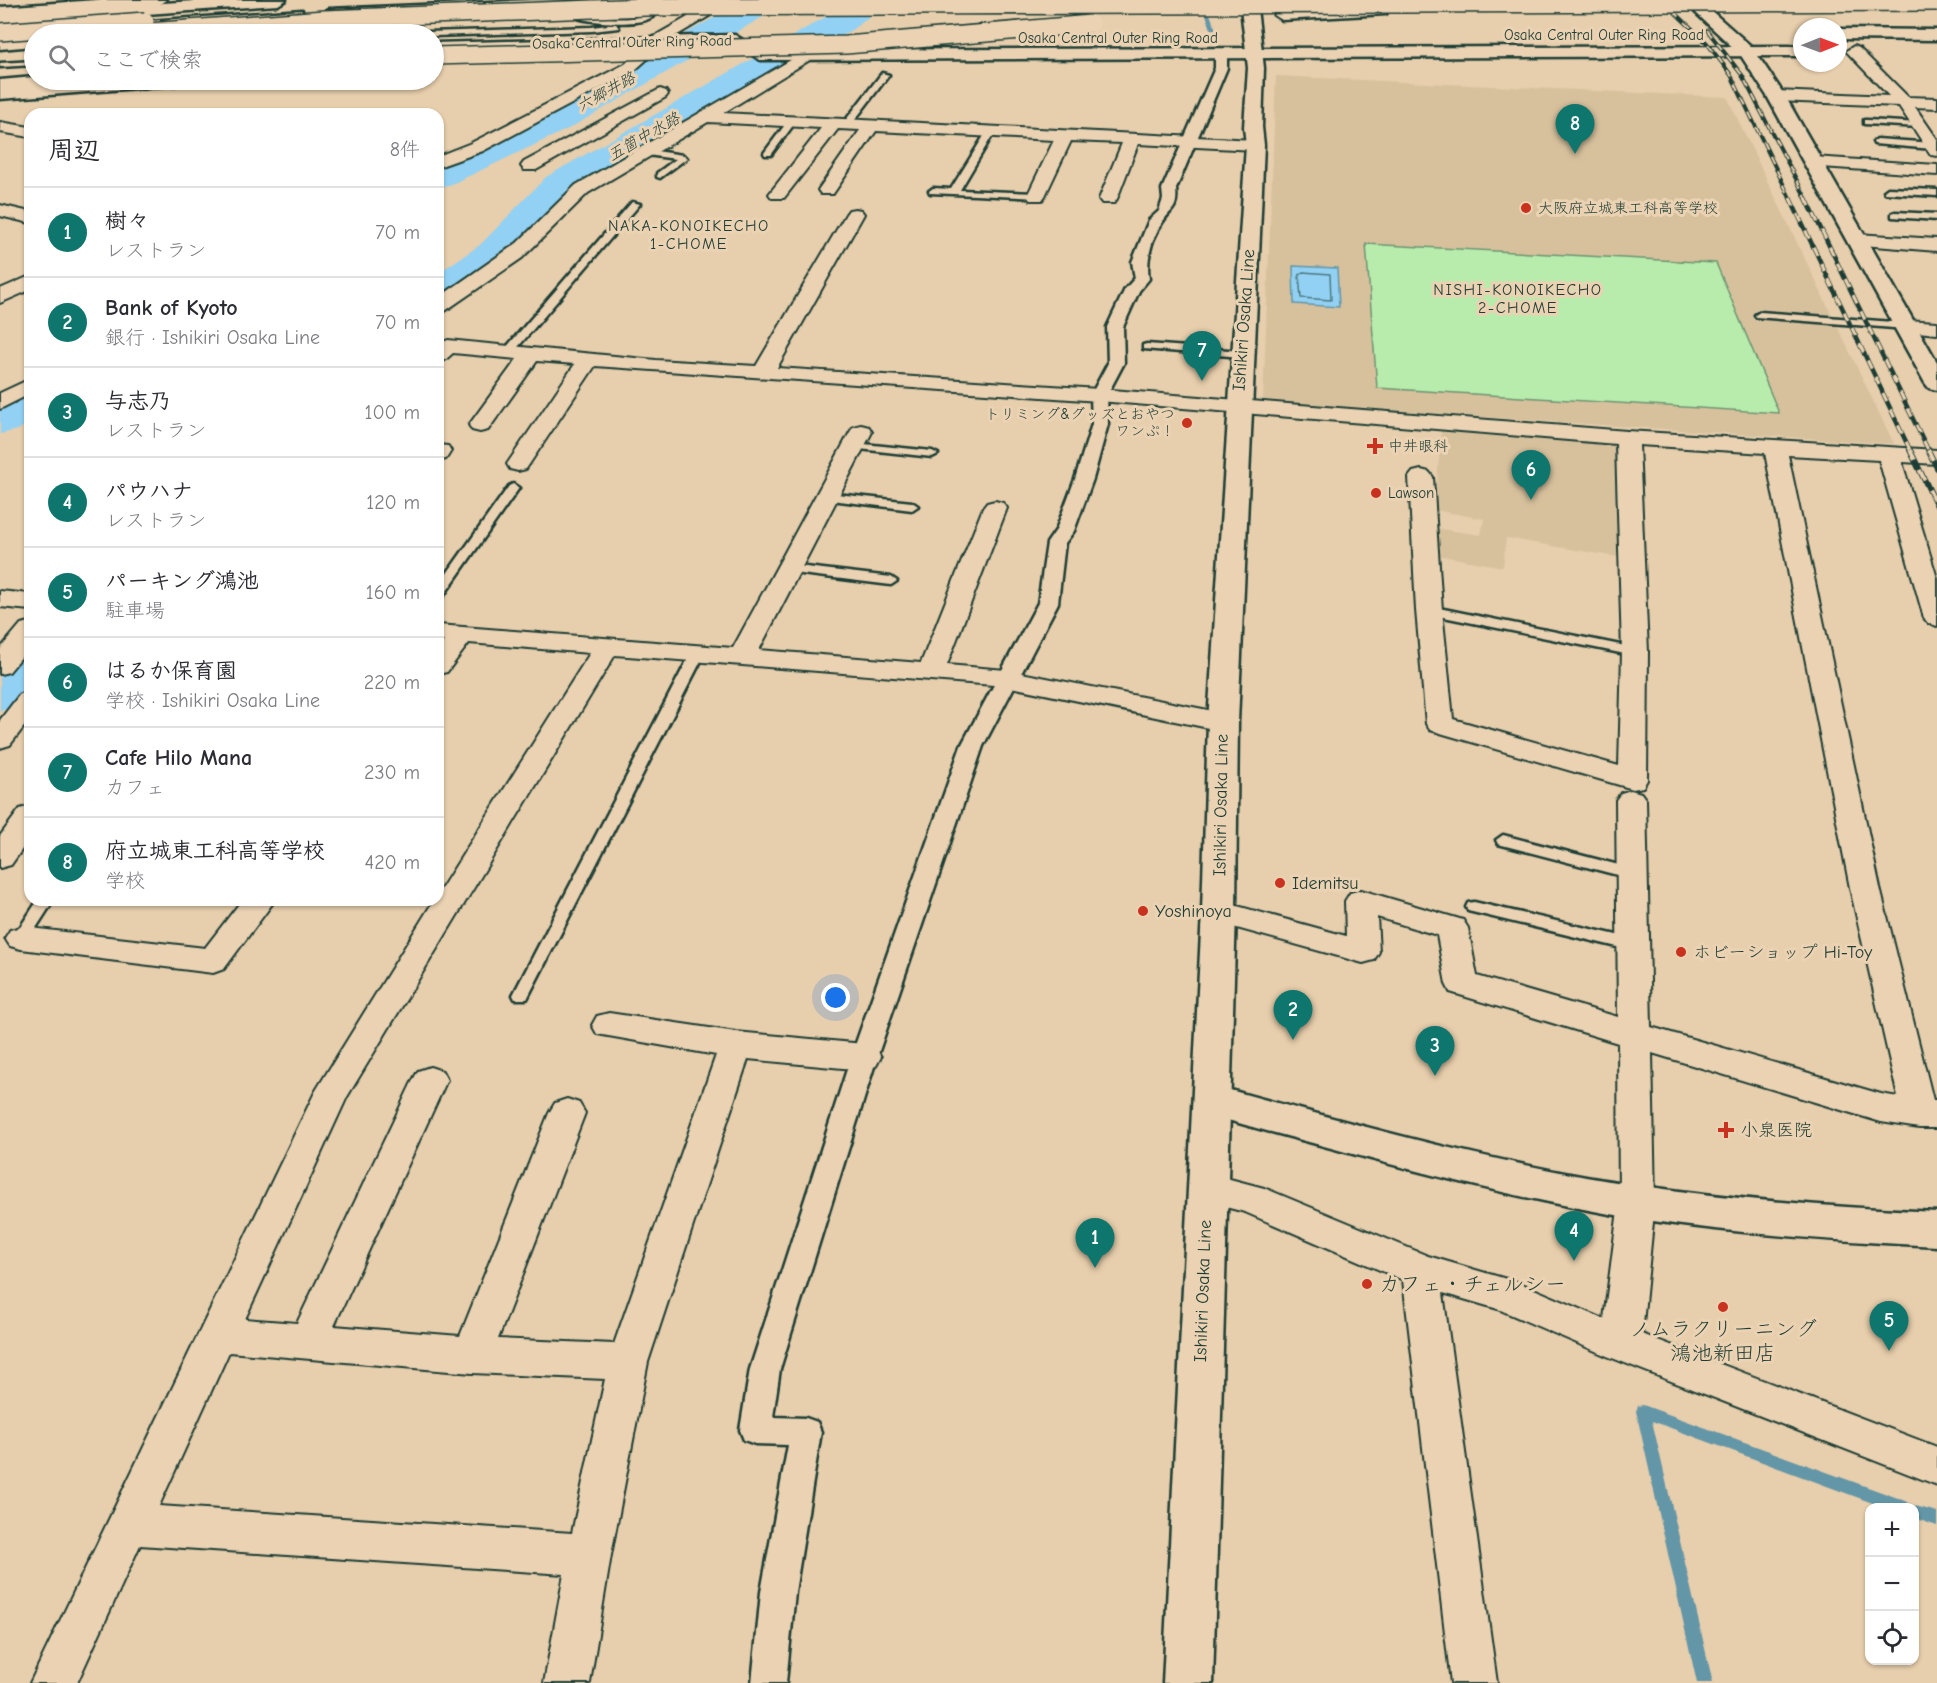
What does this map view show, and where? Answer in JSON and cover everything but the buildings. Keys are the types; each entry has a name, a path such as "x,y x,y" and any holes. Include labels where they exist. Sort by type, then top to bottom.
{"main road":[{"path":"0,7 84,0"},
{"path":"0,12 158,0"},
{"path":"0,19 278,0"},
{"path":"117,24 325,8 488,0"},
{"name":"Ishikiri Osaka Line","path":"1188,1683 1219,912 1223,722 1255,145 1253,45 1248,0"},
{"path":"1690,0 1729,35 1748,43 1937,383"},
{"path":"256,24 324,19 646,7 1937,2"},
{"path":"1140,21 1640,3"},
{"path":"444,56 846,45 1107,23"},
{"path":"0,33 24,31"},
{"path":"1847,34 1937,35"},
{"name":"Osaka Central Outer Ring Road","path":"1693,35 1729,35"},
{"name":"Osaka Central Outer Ring Road","path":"444,48 793,39 1253,45 1290,37"},
{"path":"0,44 24,42"},
{"path":"444,64 645,56 1221,53 1253,45 1748,43 1793,50"},
{"path":"1847,51 1937,51"},
{"path":"0,78 24,76"},
{"path":"0,85 24,83"},
{"path":"0,94 50,90"},
{"path":"1212,1100 1402,1153 1637,1202 1799,1222 1937,1229"}],"street":[{"path":"444,160 477,147 630,67 676,29 729,0"},
{"path":"1847,52 1904,102 1934,144"},
{"path":"769,1683 778,1592 806,1432 755,1430 765,1370 864,1057 972,746 1006,678 1048,603 1056,543 1065,531 1084,479 1100,424 1099,395 1116,363 1115,327 1132,289 1142,279 1139,262 1156,220 1165,213 1170,199 1169,189 1221,68 1221,53"},
{"path":"444,303 515,255 582,189 643,152 686,121 806,55"},
{"path":"530,166 660,94"},
{"path":"1776,96 1937,103"},
{"path":"629,111 648,116"},
{"path":"686,121 793,120 1255,145"},
{"path":"778,194 841,123"},
{"path":"827,190 872,124"},
{"path":"2,129 24,131"},
{"path":"1036,196 1065,135"},
{"path":"1108,199 1132,138"},
{"path":"1813,162 1937,170"},
{"path":"0,210 24,216"},
{"path":"764,373 855,214"},
{"path":"1857,240 1937,245"},
{"path":"0,297 24,285"},
{"path":"1906,326 1937,328"},
{"path":"444,348 764,373 1099,395 1628,438 1937,457"},
{"path":"480,425 531,354"},
{"path":"518,464 589,359"},
{"path":"0,402 24,388"},
{"path":"1422,477 1429,610 1440,724 1633,780 1635,652 1628,438"},
{"path":"742,657 858,439"},
{"path":"1219,912 1363,952 1361,901 1452,928 1462,984 1881,1108 1928,1114 1865,888 1775,447"},
{"path":"1889,455 1900,502 1937,618"},
{"path":"931,672 995,508"},
{"path":"0,599 24,601"},
{"path":"444,650 450,634 1006,678 1223,722"},
{"path":"0,666 24,637"},
{"path":"53,1683 332,1092 607,646"},
{"path":"0,740 24,708"},
{"path":"1621,1344 1637,1202 1632,801"},
{"path":"0,858 24,824"},
{"path":"21,938 213,961 255,906"},
{"path":"609,1024 736,1045 864,1057"},
{"path":"567,1683 589,1556 628,1362 736,1045"},
{"path":"308,1341 430,1080"},
{"path":"472,1355 567,1113"},
{"path":"1207,1188 1251,1198 1421,1270 1506,1295 1621,1344 1937,1466"},
{"path":"1421,1270 1474,1683"},
{"path":"218,1334 472,1355 628,1362"},
{"path":"128,1524 589,1556"}],"lane":[{"path":"129,24 385,7 581,0"},
{"path":"444,34 592,29 650,15 660,9 660,4 655,0"},
{"path":"117,24 255,2"},
{"path":"338,24 489,16 561,15 619,21 636,19"},
{"path":"179,20 214,24"},
{"path":"0,33 24,31"},
{"path":"0,65 24,64"},
{"path":"841,123 885,75"},
{"path":"768,153 793,120"},
{"path":"1867,122 1920,125"},
{"path":"954,192 991,131"},
{"path":"1877,142 1934,144"},
{"path":"643,152 684,158 660,176"},
{"path":"933,191 1036,196"},
{"path":"1888,191 1937,193"},
{"path":"508,352 635,204"},
{"path":"1895,215 1937,218"},
{"path":"1760,315 1906,326"},
{"path":"1148,347 1242,354"},
{"path":"858,439 932,454"},
{"path":"444,586 513,488"},
{"path":"826,497 912,506"},
{"path":"789,568 891,581"},
{"path":"1429,610 1635,652"},
{"path":"522,995 698,653"},
{"path":"1503,840 1633,874"},
{"path":"21,938 42,906"},
{"path":"1474,907 1634,945"}],"shaded area":[{"name":"大阪府立城東工科高等学校","path":"1276,76 1727,97 1894,444 1263,403"},
{"path":"1441,431 1618,444 1623,558 1506,538 1503,567 1437,555 1434,528 1481,535 1484,519 1435,510"}],"green space":[{"path":"1366,244 1716,263 1779,413 1377,388"}],"water":[{"path":"1293,266 1337,268 1339,307 1294,304"}],"waterway":[{"name":"六郷井路","path":"444,173 555,121 769,0"},
{"name":"五箇中水路","path":"444,289 495,254 560,185 841,22 857,11 863,0"},
{"path":"1203,1 1214,29"},
{"name":"六郷井路","path":"0,419 24,405"},
{"name":"五箇中水路","path":"0,692 24,660"},
{"path":"1705,1683 1643,1411 1892,1503"},
{"path":"1919,1513 1937,1519"}],"railway":[{"path":"1662,0 1707,43 1731,75 1791,200"},
{"path":"1707,30 1742,75 1807,199"},
{"path":"1790,198 1911,452"},
{"path":"1807,199 1929,452"},
{"path":"1910,450 1937,506"},
{"path":"1929,452 1937,468"}],"place":[{"name":"府立城東工科高等学校","path":"1575,154"},
{"name":"大阪府立城東工科高等学校","path":"1526,208"},
{"name":"Cafe Hilo Mana","path":"1202,381"},
{"name":"トリミング&グッズとおやつ ワンぷ！","path":"1187,423"},
{"name":"中井眼科","path":"1375,446"},
{"name":"Lawson","path":"1376,493"},
{"name":"はるか保育園","path":"1531,500"},
{"name":"Idemitsu","path":"1280,883"},
{"name":"Yoshinoya","path":"1143,911"},
{"name":"ホビーショップ Hi-Toy","path":"1681,952"},
{"name":"Bank of Kyoto","path":"1293,1040"},
{"name":"与志乃","path":"1435,1076"},
{"name":"小泉医院","path":"1726,1130"},
{"name":"パウハナ","path":"1574,1261"},
{"name":"樹々","path":"1095,1268"},
{"name":"カフェ・チェルシー","path":"1367,1284"},
{"name":"ノムラクリーニング 鴻池新田店","path":"1723,1307"},
{"name":"パーキング鴻池","path":"1889,1351"}],"district":[{"name":"NAKA-KONOIKECHO 1-CHOME","path":"689,235"},
{"name":"NISHI-KONOIKECHO 2-CHOME","path":"1518,299"}]}
